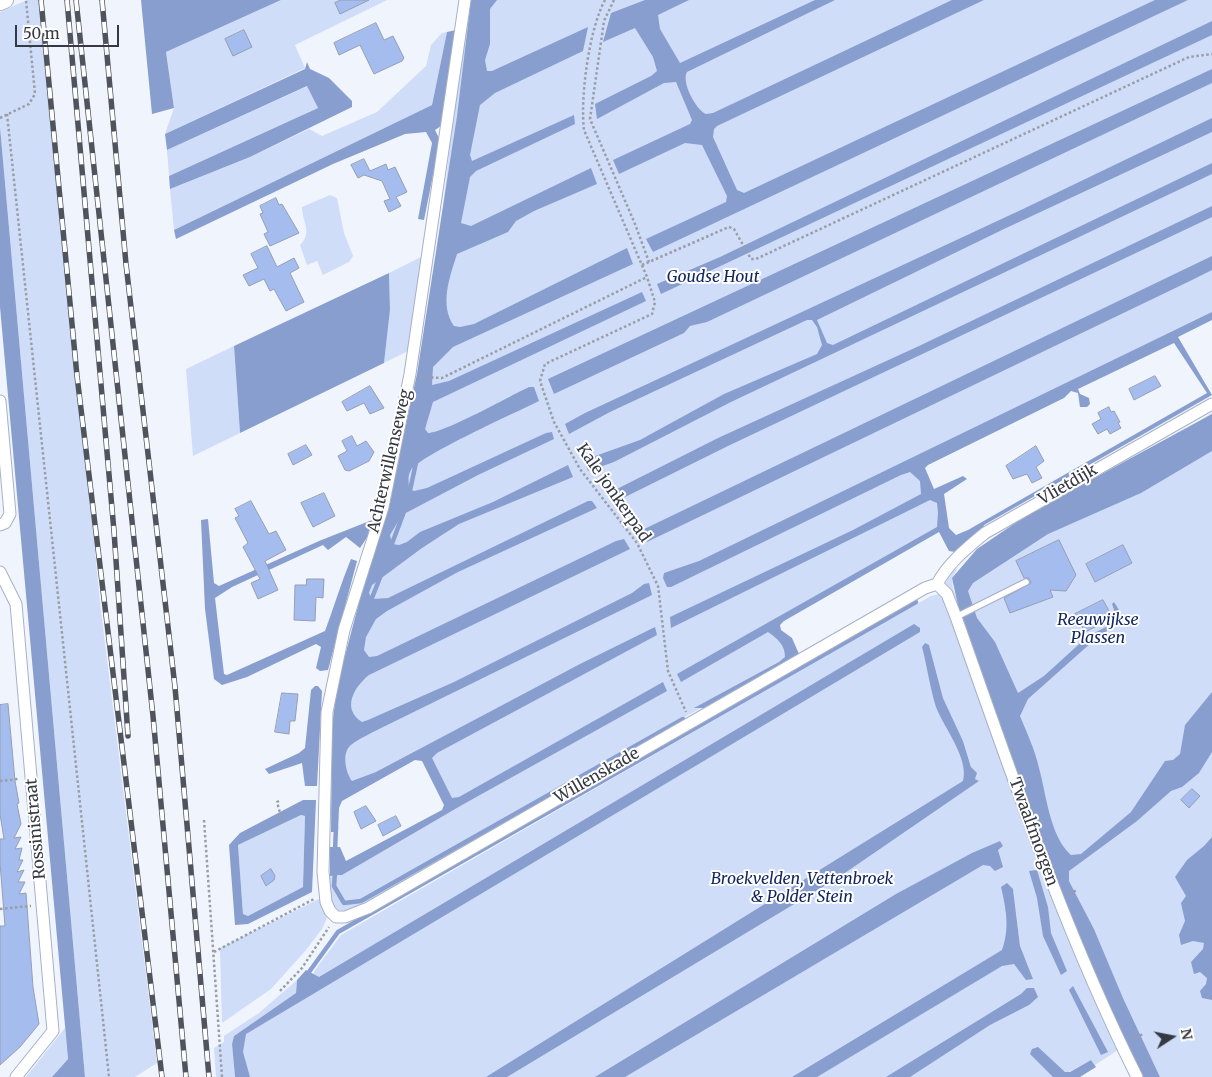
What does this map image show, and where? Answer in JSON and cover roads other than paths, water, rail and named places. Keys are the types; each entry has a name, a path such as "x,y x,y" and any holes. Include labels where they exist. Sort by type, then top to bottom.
{"main road":[{"path":"0,2 5,0"}],"street":[{"name":"Achterwillenseweg","path":"336,917 330,911 325,893 323,872 327,712 344,630 383,506 410,374 457,66 465,0"},
{"path":"0,401 10,514 5,522 0,525"},
{"name":"Vlietdijk","path":"938,584 942,575 961,553 985,533 1212,404"},
{"name":"Rossinistraat","path":"0,572 16,604 53,1031 16,1077"},
{"name":"Twaalfmorgen","path":"938,584 947,594 958,616 1021,801 1084,965 1137,1077"},
{"name":"Willenskade","path":"336,917 344,917 368,908 925,588 938,584"}],"lane":[{"path":"958,616 1026,582"}],"water":[{"path":"141,0 281,0 166,52 174,108 152,114"},
{"path":"471,0 497,0 490,9 490,44 485,60 487,71 492,71 588,27 583,51 495,93 480,105 470,155 472,161 574,115 575,124 476,171 470,177 461,223 471,226 591,168 597,184 534,211 516,221 508,232 457,254 447,290 447,309 454,326 460,327 474,324 627,248 633,264 453,347 433,367 432,385 449,381 642,292 646,301 433,402 425,429 428,433 462,421 529,387 534,387 539,401 418,463 411,470 409,477 409,489 414,491 427,488 546,433 552,432 554,439 478,475 402,515 390,535 392,544 399,545 407,542 420,532 493,502 568,465 573,477 459,524 422,548 372,585 369,593 372,599 388,598 588,501 592,501 597,508 458,572 387,611 376,619 366,637 364,650 369,657 377,656 616,541 624,539 630,549 369,675 359,686 352,698 352,711 362,722 368,720 454,682 632,593 644,584 649,583 652,595 360,739 347,750 345,759 348,773 352,781 376,772 580,664 655,627 657,635 437,753 432,758 452,798 459,797 663,682 667,691 462,805 342,875 330,876 330,847 340,847 346,861 442,810 444,805 422,761 415,760 342,801 339,808 338,832 331,832 332,725 338,682 404,433 417,374 457,116"},
{"path":"645,0 689,0 658,15 660,29 680,63 815,0 835,0 687,72 686,82 690,95 698,107 706,114 713,113 952,0 984,0 717,126 714,129 713,137 737,190 744,193 1155,0 1188,0 653,252 646,239 726,202 727,196 702,145 685,143 619,174 613,160 690,124 692,120 676,82 664,83 597,119 595,104 651,76 657,71 653,57 635,28 603,42 611,13"},
{"path":"1212,21 1212,35 661,294 657,284 720,257"},
{"path":"456,30 441,126 435,130 440,140 424,220 418,219 432,143 426,132 405,134 333,164 176,239 174,230 432,105 447,32"},
{"path":"307,62 310,69 329,78 352,101 352,107 250,157 170,189 169,176 318,108 307,86 167,150 165,134 305,69"},
{"path":"1212,69 1212,83 707,322 690,326 684,333 554,394 548,379"},
{"path":"1212,118 1212,132 1004,229 817,320 827,343 833,345 1212,163 1212,174 731,402 614,462 588,471 584,460 640,440 724,394 817,354 822,345 817,327 812,320 807,320 610,412 569,434 565,424"},
{"path":"0,127 85,1077 52,1077 68,1059 0,307"},
{"path":"1212,206 1212,217 730,445 613,503 607,494 718,438 919,346"},
{"path":"1212,256 1212,270 1190,281 647,542 638,532"},
{"path":"389,273 390,310 384,363 240,433 234,346"},
{"path":"1212,312 1212,320 1178,337 1212,395 984,525 983,529 955,552 949,551 939,532 784,621 780,625 781,630 792,638 799,654 704,708 694,708 779,662 785,657 782,646 768,632 681,682 677,674 937,527 937,503 930,500 671,628 670,617 853,530 921,494 920,481 910,472 901,475 671,587 667,587 663,578 664,573 699,561","holes":["1174,343 1207,393 968,530 956,535 949,528 944,494 967,479 963,476 934,489 925,468 1064,398 1071,391 1078,393 1080,407 1087,407 1090,404 1089,398 1080,394 1078,389"]},
{"path":"1212,414 1212,451 1141,493 1048,534 973,583 968,591 977,618 995,642 1018,693 1044,676 1088,636 1118,621 1112,604 1114,602 1124,618 1092,642 1028,699 1020,716 1031,742 1042,778 1053,826 1064,847 1071,855 1081,854 1131,812 1165,761 1173,760 1180,754 1185,725 1212,692 1212,752 1199,773 1182,787 1171,791 1137,821 1069,871 1069,881 1094,929 1123,998 1160,1077 1141,1077 1101,993 1039,834 959,610 952,578 977,549 1030,513"},
{"path":"208,519 214,583 219,586 319,541 372,520 368,536 360,548 346,537 328,550 323,545 232,587 215,598 224,674 227,675 325,631 351,559 357,561 328,670 320,671 316,668 321,647 316,644 247,677 222,685 214,679 205,609 201,520"},
{"path":"914,624 920,628 920,632 246,1034 243,1052 250,1077 235,1077 232,1044 234,1036 296,993 297,980 306,970 319,977"},
{"path":"925,643 929,645 943,698 963,741 971,767 977,773 975,779 979,781 839,877 507,1077 486,1077 963,781 964,772 959,753 934,700 922,647"},
{"path":"318,686 322,691 317,786 305,786 302,763 269,774 265,769 299,753 305,748 311,690"},
{"path":"303,800 316,800 312,892 248,924 235,925 229,845 240,833","holes":["301,815 305,816 303,887 248,916 243,914 238,845"]},
{"path":"1212,837 1212,1000 1202,998 1200,991 1206,984 1207,978 1200,972 1194,974 1191,962 1203,949 1204,943 1193,941 1181,945 1179,935 1185,921 1181,903 1186,896 1175,877 1187,860"},
{"path":"1000,841 1003,846 998,850 1003,867 995,871 990,866 983,865 625,1077 595,1077 896,894 972,853"},
{"path":"1037,870 1048,907 1051,933 1067,971 1061,975 1043,936 1037,898 1029,871"},
{"path":"1007,883 1013,889 1020,946 1033,979 1026,980 1014,964 1002,966 817,1077 792,1077 1002,950 1007,926 1001,887"},
{"path":"1073,986 1108,1052 1101,1055 1069,990"},
{"path":"1027,988 1034,988 1038,997 1029,1005 990,1025 910,1077 886,1077 1021,994"},
{"path":"1038,1047 1065,1072 1070,1072 1091,1060 1096,1067 1080,1077 1053,1077 1030,1054 1032,1049"}],"waterway":[{"path":"409,495 417,458"},
{"path":"390,549 405,509"},
{"path":"370,603 381,575"},
{"path":"309,972 338,932 916,602"},
{"path":"335,872 334,886 344,903 361,901 683,719"},
{"path":"335,851 336,827"}],"railway":[{"path":"41,0 77,376 162,1077"},
{"path":"67,0 114,531 128,736"},
{"path":"76,0 153,716 186,1077"},
{"path":"102,0 126,264 175,687 209,1077"}],"park label":[{"name":"Goudse Hout","path":"713,277"},
{"name":"Reeuwijkse Plassen","path":"1098,629"},
{"name":"Broekvelden, Vettenbroek & Polder Stein","path":"802,888"}]}
